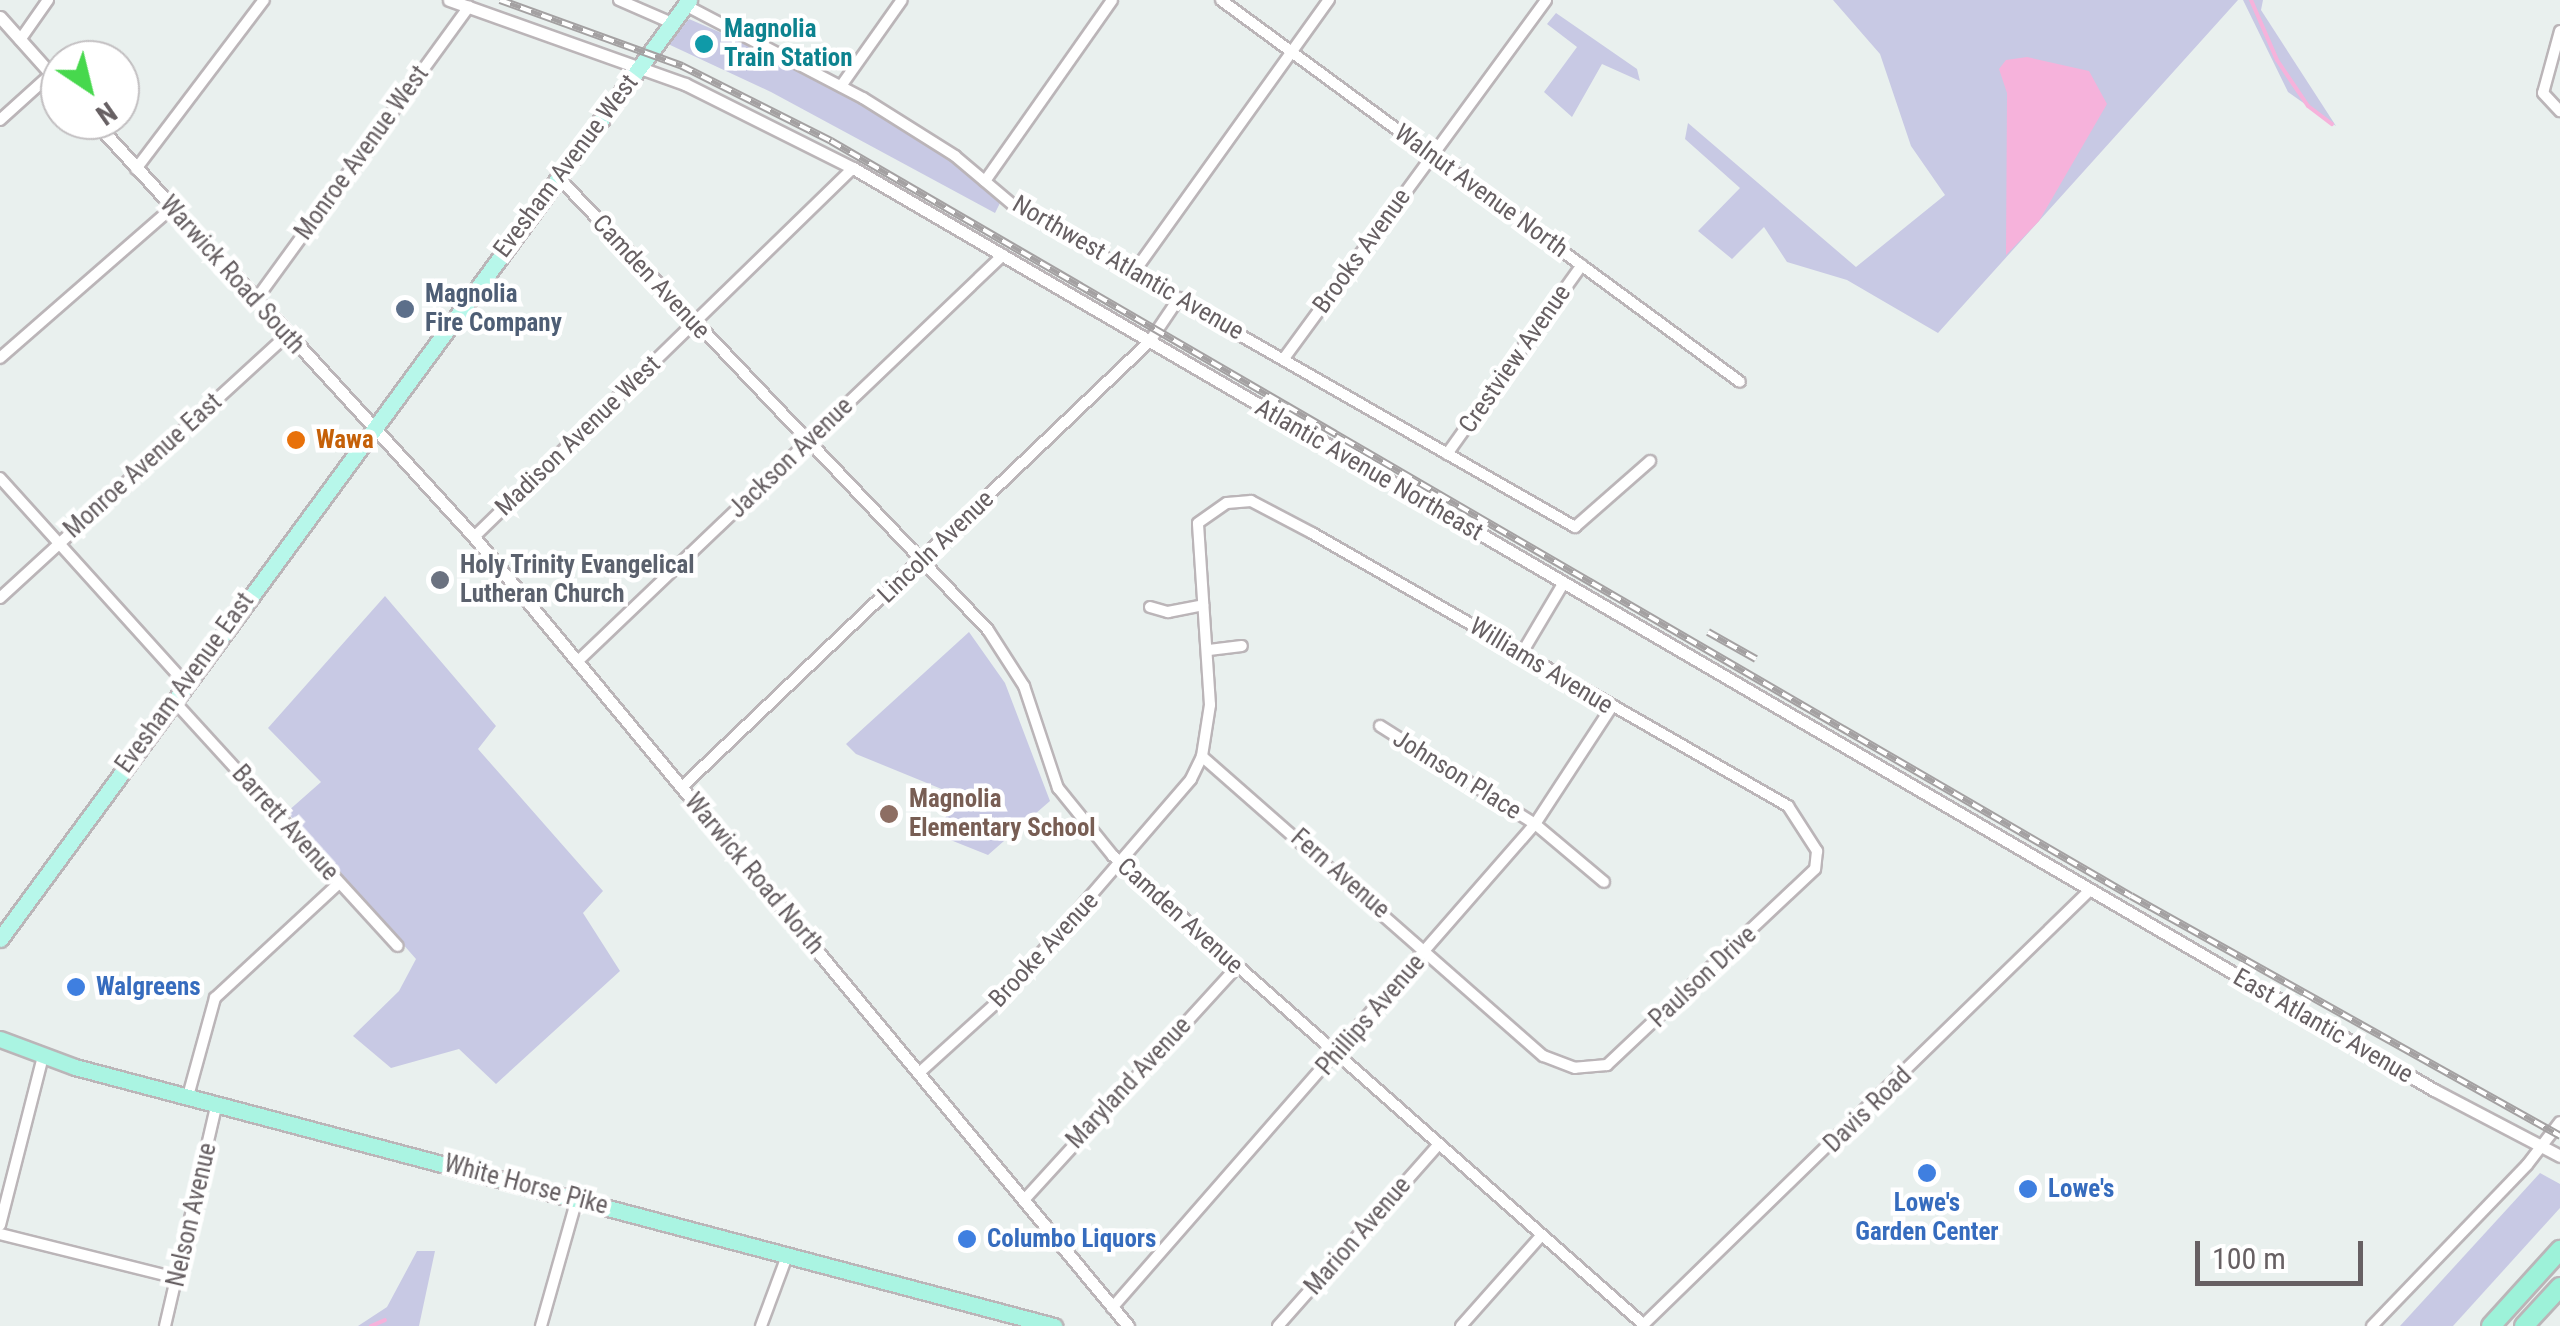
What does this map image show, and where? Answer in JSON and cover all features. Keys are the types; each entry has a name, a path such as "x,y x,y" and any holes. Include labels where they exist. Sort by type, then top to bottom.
{"highway":[{"name":"White Horse Pike","path":"0,1040 43,1056 217,1104 1054,1326"},
{"path":"2491,1326 2560,1250"},
{"path":"2524,1326 2560,1287"}],"main road":[{"name":"Evesham Avenue West","path":"373,429 687,2"},
{"name":"Evesham Avenue East","path":"0,940 373,429"}],"street":[{"path":"20,40 48,0"},
{"path":"136,169 264,0"},
{"name":"Atlantic Avenue Northeast","path":"449,0 640,66 853,168 2090,890"},
{"path":"619,0 672,23"},
{"path":"841,86 902,0"},
{"path":"984,181 1112,0"},
{"name":"Walnut Avenue North","path":"1221,0 1740,382"},
{"path":"1134,272 1329,0"},
{"name":"Brooks Avenue","path":"1285,357 1546,0"},
{"name":"Northwest Atlantic Avenue","path":"687,2 841,86 984,181 1013,205 1285,357 1575,527 1650,461"},
{"name":"Monroe Avenue West","path":"255,301 469,6"},
{"path":"0,17 40,62"},
{"path":"2557,110 2543,93 2560,31"},
{"path":"0,120 40,90"},
{"name":"Warwick Road South","path":"110,140 373,429"},
{"name":"Madison Avenue West","path":"474,536 853,168"},
{"name":"Camden Avenue","path":"557,176 806,443 922,560 1009,658 1058,788 1123,865 1643,1325"},
{"path":"0,358 172,208"},
{"name":"Jackson Avenue","path":"578,661 1003,256"},
{"name":"Crestview Avenue","path":"1448,454 1582,265"},
{"name":"Lincoln Avenue","path":"682,787 1150,341 1180,298"},
{"name":"Monroe Avenue East","path":"0,598 286,335"},
{"name":"Warwick Road North","path":"373,429 474,536 1128,1326"},
{"path":"0,478 185,683"},
{"name":"Williams Avenue","path":"1203,605 1198,523 1226,503 1240,502 1312,533 1611,708 1788,806 1816,856"},
{"path":"1522,653 1563,584"},
{"path":"1150,607 1168,612 1203,605 1209,650 1202,756"},
{"path":"1209,650 1242,646"},
{"name":"Barrett Avenue","path":"173,700 398,946"},
{"name":"Phillips Avenue","path":"1112,1308 1536,824 1611,708"},
{"name":"Johnson Place","path":"1380,726 1536,824 1604,882"},
{"name":"Brooke Avenue","path":"919,1073 1004,996 1123,865 1202,756"},
{"name":"Fern Avenue","path":"1202,756 1428,949 1543,1056 1570,1066"},
{"name":"Paulson Drive","path":"1570,1066 1607,1066 1788,898 1814,869 1816,856"},
{"path":"188,1096 215,998 339,882"},
{"name":"East Atlantic Avenue","path":"2090,890 2560,1156"},
{"name":"Davis Road","path":"1643,1325 2090,890"},
{"name":"Maryland Avenue","path":"1024,1200 1236,968"},
{"path":"0,1225 43,1056"},
{"name":"Nelson Avenue","path":"165,1326 217,1104"},
{"path":"2372,1326 2542,1146 2560,1122"},
{"name":"Marion Avenue","path":"1278,1326 1437,1146"},
{"path":"541,1326 577,1198"},
{"path":"0,1234 177,1278"},
{"path":"1460,1326 1540,1237"},
{"path":"761,1326 787,1256"}],"shaded area":[{"path":"1833,0 2238,0 1938,333 1847,280 1787,262 1764,227 1732,259 1698,231 1740,188 1685,139 1688,123 1856,267 1945,195 1911,146 1880,54"},
{"path":"2243,0 2263,0 2261,10 2336,126 2288,92"},
{"path":"1556,13 1637,69 1640,81 1602,64 1572,117 1544,92 1577,47 1547,24"},
{"path":"689,19 780,58 917,134 976,177 1000,203 995,213 771,92 668,44"},
{"path":"2027,57 2089,71 2107,104 2039,221 2006,255 2007,93 1999,69 2006,60"},
{"path":"385,596 496,726 478,749 603,891 583,913 620,971 496,1084 459,1049 391,1068 353,1036 399,991 416,959 287,812 321,782 268,728"},
{"path":"969,632 1005,683 1050,801 988,855 938,835 950,807 944,804 944,790 856,754 846,744"},
{"path":"2540,1173 2560,1184 2560,1208 2453,1326 2400,1326"},
{"path":"417,1251 435,1251 419,1326 358,1326 387,1307"}],"waterway":[{"path":"2251,0 2277,60 2308,106 2332,124"},
{"path":"371,1326 385,1320"}],"railway":[{"path":"500,0 682,66 831,141 2131,896 2560,1136"},
{"path":"1708,632 1756,659"}],"place":[{"name":"Magnolia Train Station","path":"704,44"},
{"name":"Magnolia Fire Company","path":"405,309"},
{"name":"Wawa","path":"296,440"},
{"name":"Holy Trinity Evangelical Lutheran Church","path":"440,580"},
{"name":"Magnolia Elementary School","path":"889,814"},
{"name":"Walgreens","path":"76,987"},
{"name":"Lowe's Garden Center","path":"1927,1173"},
{"name":"Lowe's","path":"2028,1189"},
{"name":"Columbo Liquors","path":"967,1239"}]}
